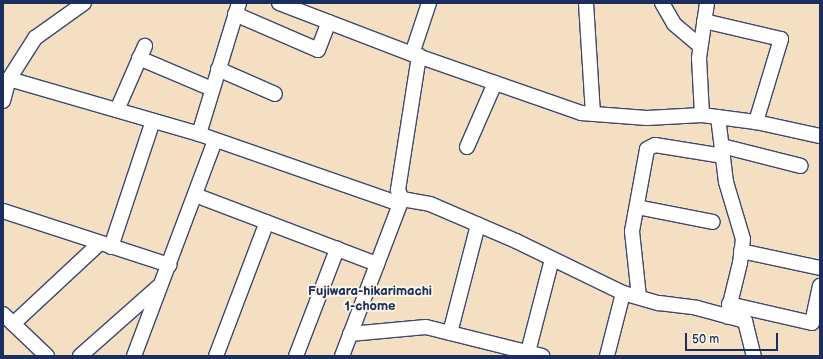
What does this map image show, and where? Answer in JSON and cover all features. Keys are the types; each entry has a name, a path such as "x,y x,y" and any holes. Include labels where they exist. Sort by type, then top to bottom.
{"street":[{"path":"3,101 9,79 35,38 84,3"},
{"path":"279,3 415,55 581,113 647,118 702,115 756,122 820,136"},
{"path":"342,356 401,202 398,190 415,55 429,3"},
{"path":"586,3 593,114"},
{"path":"662,3 674,24 700,46"},
{"path":"702,115 700,46 707,3"},
{"path":"199,134 237,9 318,50 329,22"},
{"path":"704,21 781,39 756,122"},
{"path":"117,110 142,52 212,89"},
{"path":"218,69 275,94"},
{"path":"9,79 199,134 215,141 401,202 430,204 624,293 659,303 728,310 812,323 820,286"},
{"path":"467,147 495,83"},
{"path":"718,117 726,182 743,239 728,310"},
{"path":"13,324 106,245 153,121"},
{"path":"134,356 215,141"},
{"path":"639,297 632,231 647,149 655,144 722,151 801,166"},
{"path":"195,195 377,264"},
{"path":"637,207 712,222"},
{"path":"3,212 169,266"},
{"path":"216,356 267,222"},
{"path":"450,333 478,225"},
{"path":"296,356 337,249"},
{"path":"741,251 820,268"},
{"path":"528,352 552,259"},
{"path":"80,356 161,285"},
{"path":"607,356 624,293"},
{"path":"728,310 745,321 754,356"},
{"path":"3,314 48,356"},
{"path":"350,334 426,327 542,356"}],"district":[{"name":"Fujiwara-hikarimachi 1-chome","path":"370,300"}]}
